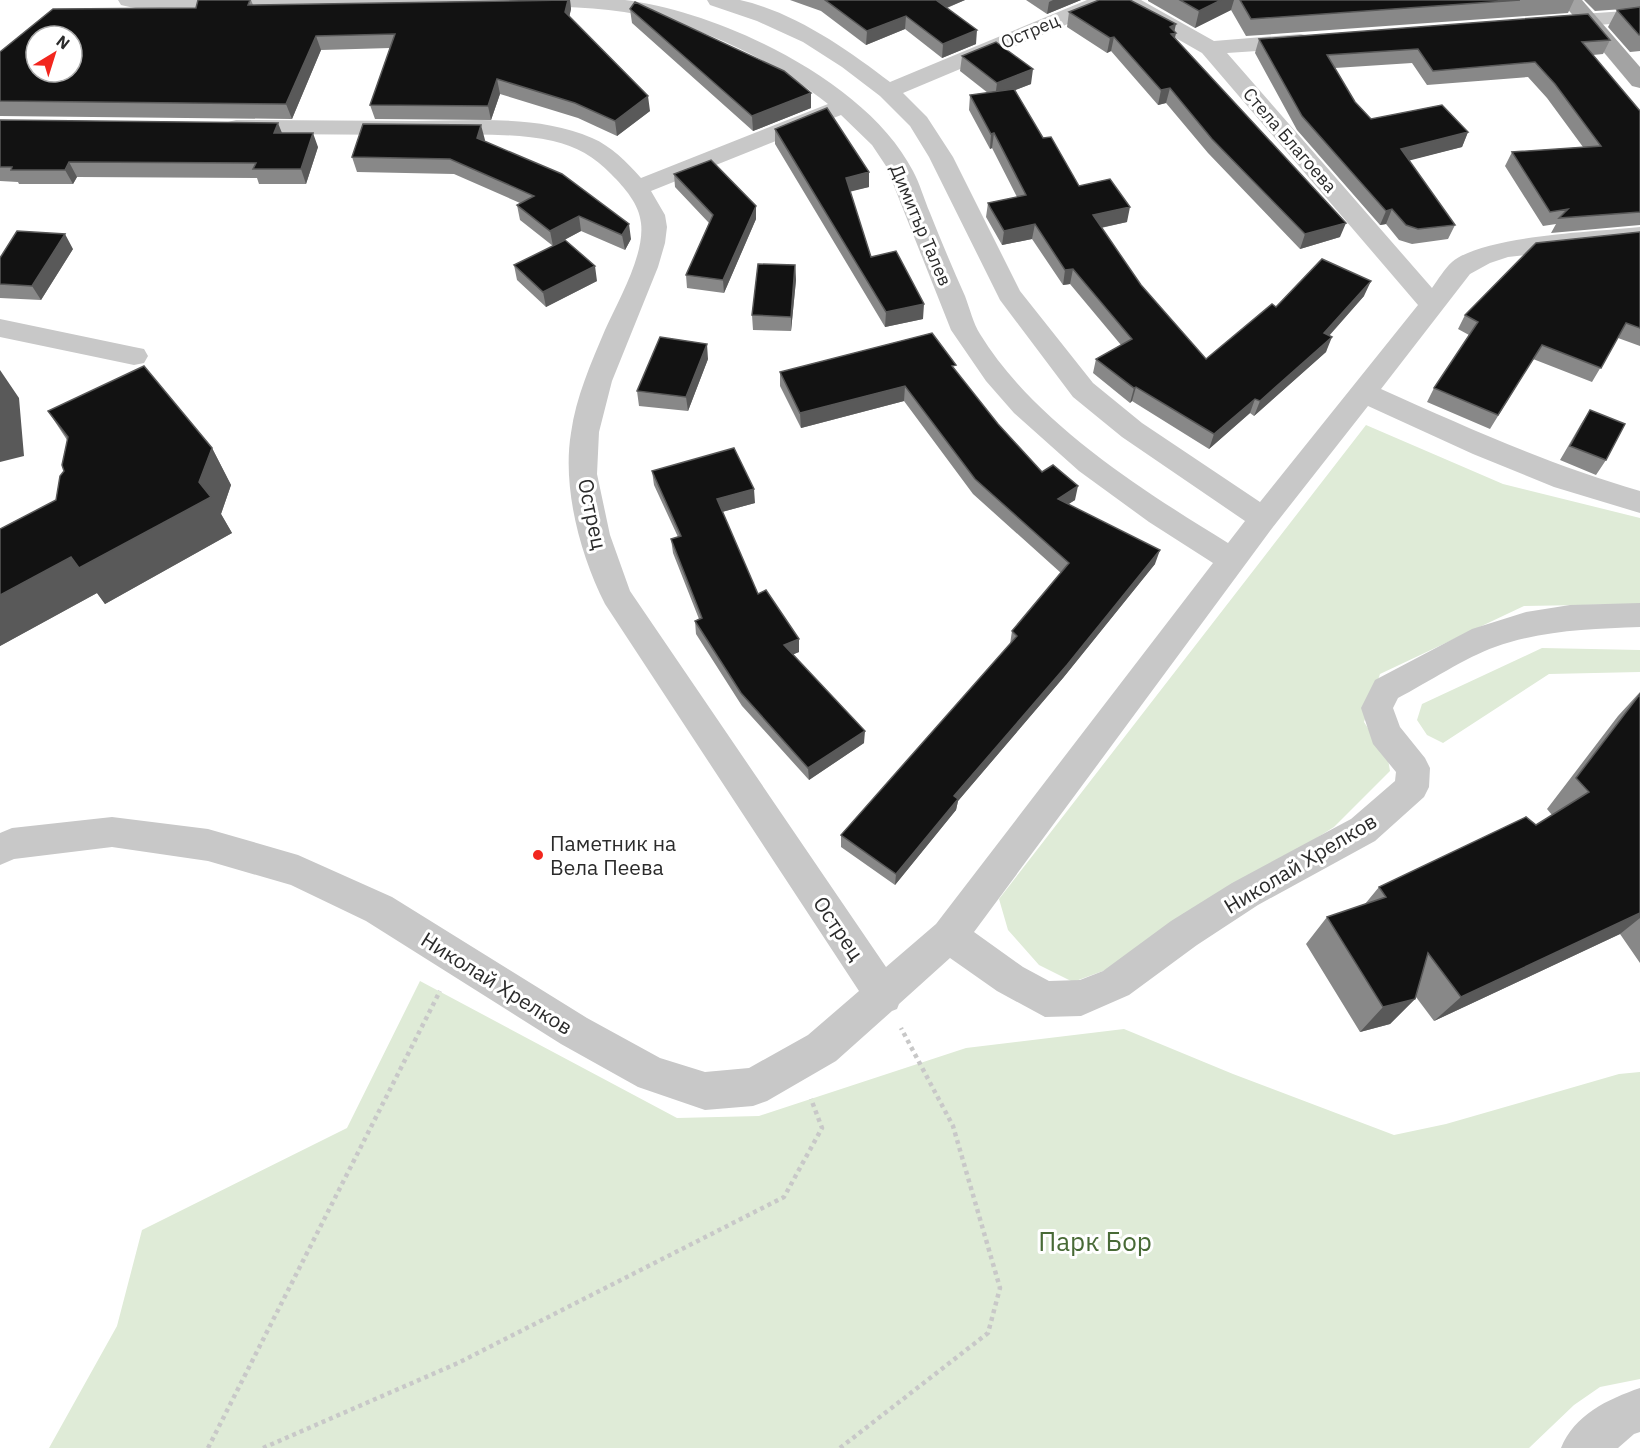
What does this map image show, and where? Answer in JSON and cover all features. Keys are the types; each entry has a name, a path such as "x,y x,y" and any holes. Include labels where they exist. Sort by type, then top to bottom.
{"main road":[{"path":"1570,0 1640,81"}],"street":[{"path":"129,0 143,3 246,4 539,0"},
{"name":"Димитър Талев","path":"545,0 605,4 658,12 697,24 810,79 844,106 877,135 898,166 969,338 996,376 1084,461 1153,511 1231,560"},
{"path":"718,0 765,16 811,37 850,62 888,91 919,122 941,157 1009,294 1083,390 1132,430 1263,519"},
{"name":"Острец","path":"888,91 1105,0"},
{"name":"Стела Благоева","path":"1126,0 1210,48 1433,306"},
{"path":"1528,24 1640,16"},
{"path":"1210,48 1316,40"},
{"path":"637,188 844,106"},
{"name":"Острец","path":"212,127 494,129 546,132 575,139 603,153 637,188 651,208 654,233 648,259 597,380 585,433 582,486 595,539 616,595 884,996"},
{"name":"Николай Хрелков","path":"0,849 12,844 112,832 208,844 298,871 379,909 574,1030 652,1074 705,1091 753,1087 822,1048 884,996 949,936 1231,560 1461,268 1481,256 1506,249 1640,235"},
{"path":"0,328 134,356"},
{"path":"1364,392 1483,447 1564,479 1640,502"},
{"name":"Николай Хрелков","path":"949,936 1010,979 1045,999 1081,998 1116,983 1184,933 1245,894 1363,830 1412,788 1413,768 1385,734 1377,708 1386,689 1483,638 1526,625 1570,617 1640,615"},
{"path":"1583,1448 1620,1417 1640,1410"}],"path":[{"path":"208,1448 457,959"},
{"path":"840,1448 848,1445 988,1333 1000,1288 952,1126 884,996"},
{"path":"262,1448 458,1363 784,1197 822,1128 798,1062"}],"green space":[{"path":"1366,425 1503,484 1640,518 1640,604 1524,606 1380,674 1364,722 1388,759 1390,771 1334,827 1111,968 1073,982 1039,965 1008,930 999,899"},
{"path":"1542,648 1640,650 1640,672 1549,674 1443,743 1427,735 1417,720 1422,704"},
{"name":"Парк Бор","path":"420,981 677,1118 759,1116 966,1048 1124,1029 1233,1074 1394,1135 1446,1124 1619,1074 1640,1072 1640,1379 1600,1387 1574,1405 1529,1448 49,1448 117,1326 142,1230 347,1128"}],"building":[{"path":"198,0 250,0 248,5 568,0 565,12 648,96 615,121 575,103 497,79 488,106 370,105 395,34 316,36 286,104 0,101 0,52 24,33 24,84 84,84 84,24 35,24 53,9 196,8"},
{"path":"825,0 936,0 977,30 943,44 906,16 867,31"},
{"path":"1099,0 1130,0 1176,24 1170,27 1176,33 1171,34 1346,223 1305,234 1212,139 1170,88 1161,90 1114,37 1110,38 1069,12"},
{"path":"1180,0 1221,0 1199,11"},
{"path":"1240,0 1520,0 1251,19"},
{"path":"635,2 784,71 811,93 752,116 630,9"},
{"path":"1640,7 1640,34 1639,35 1617,10"},
{"path":"1588,14 1610,40 1582,42 1640,111 1640,212 1559,218 1568,209 1550,212 1512,152 1601,146 1555,84 1535,62 1433,71 1418,49 1327,55 1355,102 1371,119 1442,105 1468,132 1401,149 1455,225 1418,229 1406,225 1392,209 1386,211 1302,116 1259,39"},
{"path":"996,42 1033,69 997,83 962,56"},
{"path":"1014,89 1043,138 1051,137 1079,186 1110,179 1130,207 1093,215 1141,285 1206,359 1272,304 1276,307 1322,259 1371,281 1324,333 1332,337 1260,401 1255,399 1214,434 1136,387 1134,388 1096,359 1132,339 1073,269 1065,270 1035,224 1004,231 991,209 988,203 1026,195 994,133 991,134 970,95"},
{"path":"827,108 869,172 846,178 871,257 896,251 924,304 886,312 775,129"},
{"path":"0,120 278,123 274,133 313,133 301,169 253,169 256,163 69,162 65,170 11,170 12,167 0,167"},
{"path":"363,124 481,125 477,138 562,174 629,224 622,235 579,216 550,231 517,205 534,196 450,159 352,157"},
{"path":"711,160 756,206 723,280 686,275 713,215 674,174"},
{"path":"17,231 65,234 32,286 0,284 0,258"},
{"path":"1640,232 1640,328 1626,323 1601,368 1542,345 1498,415 1434,388 1478,322 1465,315 1536,243"},
{"path":"565,240 595,266 543,292 514,265"},
{"path":"758,264 795,265 791,317 752,315"},
{"path":"932,333 956,365 952,366 998,424 1042,472 1053,465 1078,486 1058,499 1160,550 1067,665 954,796 958,799 896,874 841,835 1017,636 1012,631 1069,563 975,479 905,386 800,413 780,372"},
{"path":"660,337 707,344 686,397 637,391"},
{"path":"144,366 212,448 199,482 211,497 79,568 71,557 0,595 0,529 56,500 60,476 64,471 62,465 68,437 48,411"},
{"path":"1590,410 1625,424 1606,460 1570,446"},
{"path":"734,448 754,489 717,499 758,594 766,590 799,639 784,645 865,731 808,768 741,693 695,621 702,618 671,539 681,536 652,471"},
{"path":"1640,694 1640,913 1461,997 1428,953 1415,999 1383,1007 1327,917 1386,897 1379,887 1526,817 1536,825 1589,792 1576,778"}],"place":[{"name":"Паметник на Вела Пеева","path":"538,855"}]}
